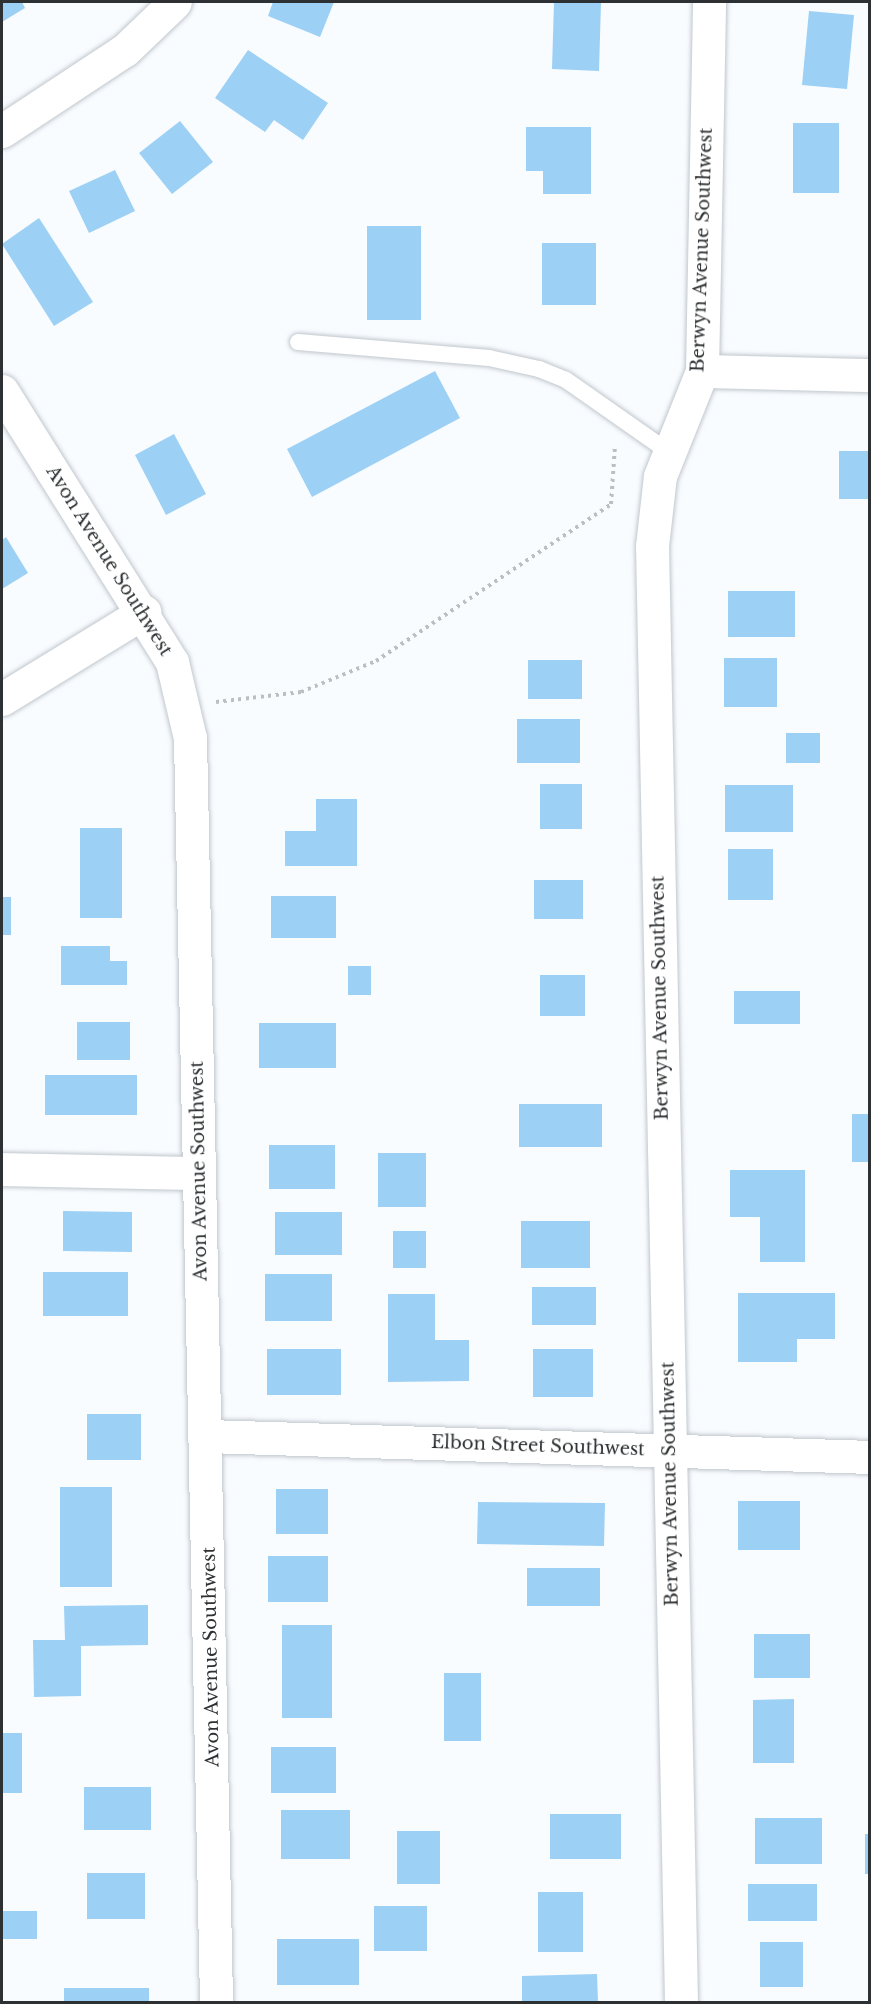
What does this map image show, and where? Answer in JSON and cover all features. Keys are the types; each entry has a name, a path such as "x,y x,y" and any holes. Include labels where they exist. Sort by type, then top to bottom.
{"street":[{"path":"2,131 125,50 175,2"},
{"name":"Berwyn Avenue Southwest","path":"681,2002 652,546 660,476 702,371 709,2"},
{"path":"702,371 870,375"},
{"name":"Avon Avenue Southwest","path":"2,391 144,612 172,662 190,738 198,1173 207,1436 216,2002"},
{"path":"2,699 144,612"},
{"path":"2,1169 198,1173"},
{"name":"Elbon Street Southwest","path":"207,1436 870,1457"}],"lane":[{"path":"298,342 489,358 539,369 566,380 620,421 669,452"}],"path":[{"path":"218,702 333,683 376,661 611,504 620,421"}],"building":[{"path":"2,2 22,2 25,8 2,22"},
{"path":"273,2 334,2 320,37 268,16"},
{"path":"554,2 601,2 599,71 552,69"},
{"path":"809,11 854,15 847,89 802,85"},
{"path":"248,50 328,103 303,140 274,120 265,132 215,98"},
{"path":"180,121 213,162 172,194 139,153"},
{"path":"793,123 839,123 839,193 793,193"},
{"path":"526,127 591,127 591,194 543,194 543,171 526,171"},
{"path":"115,170 135,211 89,233 69,191"},
{"path":"39,218 93,302 54,326 2,244"},
{"path":"367,226 421,226 421,320 367,320"},
{"path":"542,243 596,243 596,305 542,305"},
{"path":"435,371 460,418 312,497 287,449"},
{"path":"174,434 206,494 166,515 135,455"},
{"path":"839,451 870,451 870,499 839,499"},
{"path":"6,537 28,573 2,589 2,540"},
{"path":"728,591 795,591 795,637 728,637"},
{"path":"724,658 777,658 777,707 724,707"},
{"path":"528,660 582,660 582,699 528,699"},
{"path":"517,719 580,719 580,763 517,763"},
{"path":"786,733 820,733 820,763 786,763"},
{"path":"540,784 582,784 582,829 540,829"},
{"path":"725,785 793,785 793,832 725,832"},
{"path":"316,799 357,799 357,866 285,866 285,831 316,831"},
{"path":"80,828 122,828 122,918 80,918"},
{"path":"728,849 773,849 773,900 728,900"},
{"path":"534,880 583,880 583,919 534,919"},
{"path":"271,896 336,896 336,938 271,938"},
{"path":"2,897 11,897 11,935 2,935"},
{"path":"61,946 110,946 110,961 127,961 127,985 61,985"},
{"path":"348,966 371,966 371,995 348,995"},
{"path":"540,975 585,975 585,1016 540,1016"},
{"path":"734,991 800,991 800,1024 734,1024"},
{"path":"77,1022 130,1022 130,1060 77,1060"},
{"path":"259,1023 336,1023 336,1068 259,1068"},
{"path":"45,1075 137,1075 137,1115 45,1115"},
{"path":"519,1104 602,1104 602,1147 519,1147"},
{"path":"852,1114 870,1114 870,1162 852,1162"},
{"path":"269,1145 335,1145 335,1189 269,1189"},
{"path":"378,1153 426,1153 426,1207 378,1207"},
{"path":"730,1170 805,1170 805,1262 760,1262 760,1217 730,1217"},
{"path":"63,1211 132,1212 132,1252 63,1251"},
{"path":"275,1212 342,1212 342,1255 275,1255"},
{"path":"521,1221 590,1221 590,1268 521,1268"},
{"path":"393,1231 426,1231 426,1268 393,1268"},
{"path":"43,1272 128,1272 128,1316 43,1316"},
{"path":"265,1274 332,1274 332,1321 265,1321"},
{"path":"532,1287 596,1287 596,1325 532,1325"},
{"path":"738,1293 835,1293 835,1339 797,1339 797,1362 738,1362"},
{"path":"388,1294 435,1294 435,1340 469,1340 469,1381 388,1382"},
{"path":"267,1349 341,1349 341,1395 267,1395"},
{"path":"533,1349 593,1349 593,1397 533,1397"},
{"path":"87,1414 141,1414 141,1460 87,1460"},
{"path":"60,1487 112,1487 112,1587 60,1587"},
{"path":"276,1489 328,1489 328,1534 276,1534"},
{"path":"738,1501 800,1501 800,1550 738,1550"},
{"path":"478,1502 605,1503 604,1546 477,1544"},
{"path":"268,1556 328,1556 328,1602 268,1602"},
{"path":"527,1568 600,1568 600,1606 527,1606"},
{"path":"148,1605 148,1645 81,1646 81,1696 34,1697 33,1640 65,1640 64,1606"},
{"path":"282,1625 332,1625 332,1718 282,1718"},
{"path":"754,1634 810,1634 810,1678 754,1678"},
{"path":"444,1673 481,1673 481,1741 444,1741"},
{"path":"794,1699 794,1763 753,1763 753,1700"},
{"path":"2,1733 22,1733 22,1793 2,1793"},
{"path":"271,1747 336,1747 336,1793 271,1793"},
{"path":"84,1787 151,1787 151,1830 84,1830"},
{"path":"281,1810 350,1810 350,1859 281,1859"},
{"path":"550,1814 621,1814 621,1859 550,1859"},
{"path":"755,1818 822,1818 822,1864 755,1864"},
{"path":"397,1831 440,1831 440,1884 397,1884"},
{"path":"865,1834 870,1834 870,1874 865,1874"},
{"path":"87,1873 145,1873 145,1919 87,1919"},
{"path":"748,1884 817,1884 817,1921 748,1921"},
{"path":"538,1892 583,1892 583,1952 538,1952"},
{"path":"374,1906 427,1906 427,1951 374,1951"},
{"path":"2,1911 37,1911 37,1939 2,1939"},
{"path":"277,1939 359,1939 359,1985 277,1985"},
{"path":"760,1942 803,1942 803,1987 760,1987"},
{"path":"597,1974 598,2002 522,2002 522,1976"},
{"path":"64,1988 149,1988 149,2002 64,2002"}]}
